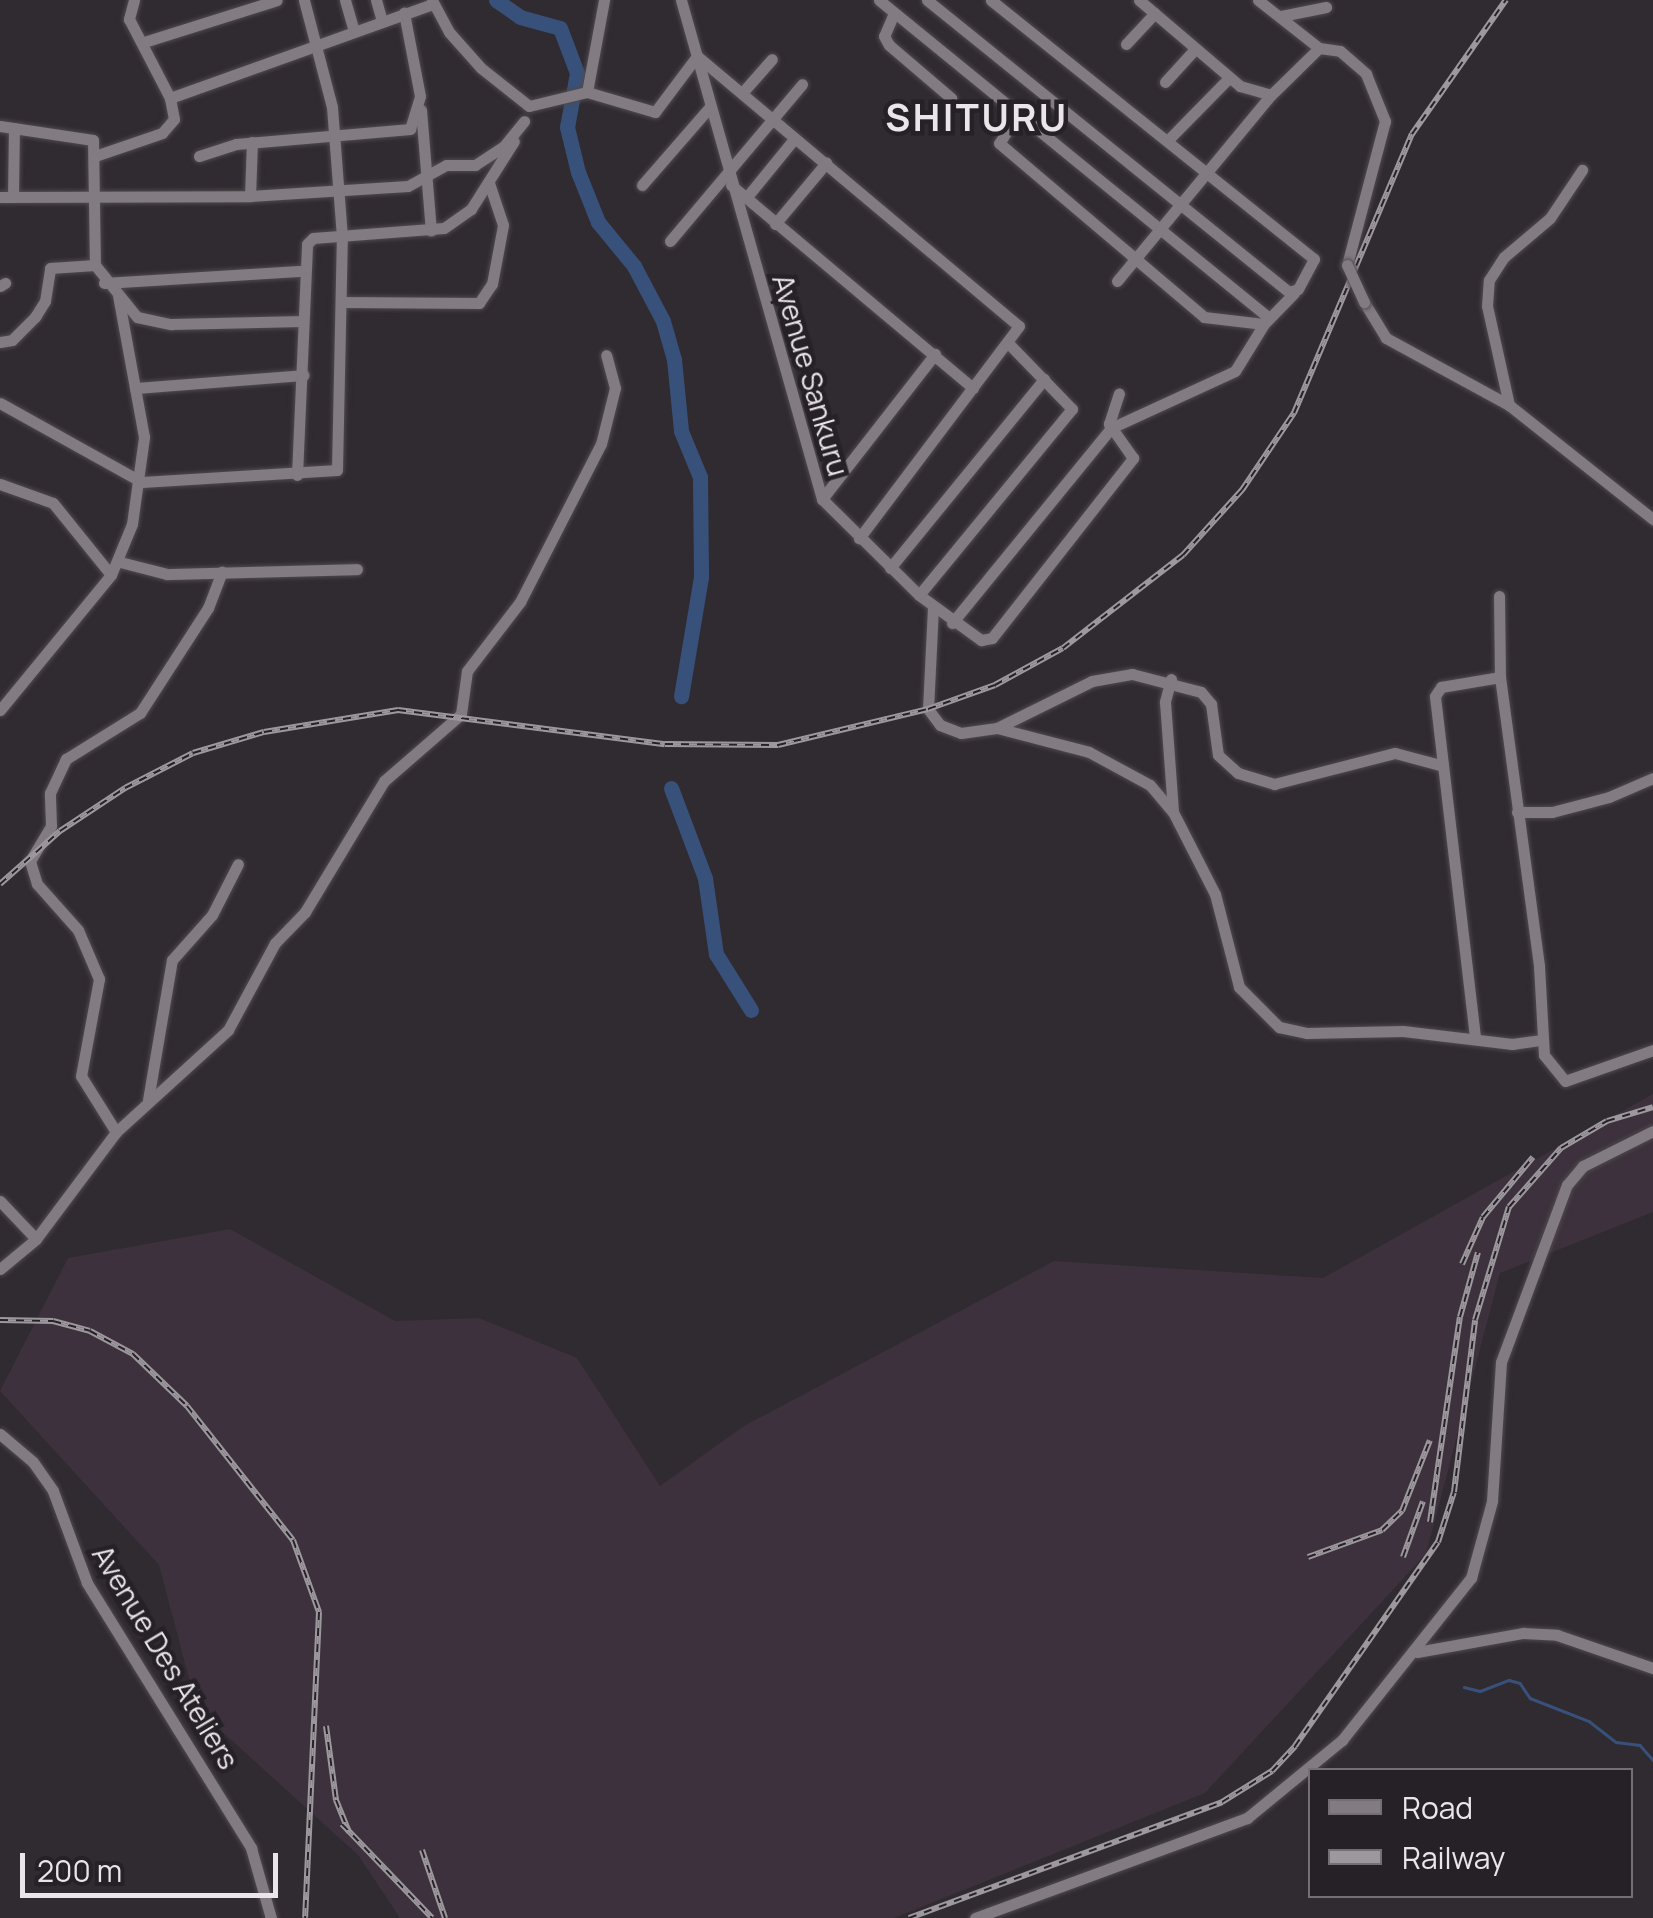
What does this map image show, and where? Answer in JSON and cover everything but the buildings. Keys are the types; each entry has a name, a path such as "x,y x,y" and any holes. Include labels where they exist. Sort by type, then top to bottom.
{"street":[{"path":"94,156 162,133 174,119 170,98 153,73 144,42 129,20 134,0"},
{"path":"144,42 277,0"},
{"path":"0,402 142,482 337,470 342,238 335,192 334,139 304,0"},
{"path":"346,0 354,31"},
{"path":"376,0 382,21"},
{"path":"587,92 604,0"},
{"name":"Avenue Sankuru","path":"681,0 822,499 859,538 952,623 981,640 992,638 1133,458 1111,428"},
{"path":"878,0 1020,110 1266,321"},
{"path":"928,0 1294,293"},
{"path":"952,623 1111,428 1236,371 1266,321 1294,293 1314,259 991,0"},
{"path":"1139,0 1234,82 1254,115"},
{"path":"1258,0 1318,48 1340,51 1366,74 1386,120 1347,265 1386,338 1509,405 1652,516"},
{"path":"170,98 433,2 481,68 529,106"},
{"path":"1279,16 1326,7"},
{"path":"404,13 420,96 431,232"},
{"path":"894,13 884,36 890,45 951,98"},
{"path":"1126,44 1154,14"},
{"path":"1117,281 1271,94 1318,48"},
{"path":"1165,82 1196,49"},
{"path":"529,106 587,92 655,112 696,56 1020,326 859,538"},
{"path":"742,93 772,58"},
{"path":"1168,140 1234,82"},
{"path":"1234,82 1271,94"},
{"path":"670,241 802,84"},
{"path":"199,156 252,142 404,132 414,124 420,96"},
{"path":"298,475 304,375 302,253 313,238 431,232 458,221 489,183 529,106"},
{"path":"642,185 709,108"},
{"path":"1020,110 998,143 1204,316 1266,321"},
{"path":"14,128 7,197 250,196 335,192 426,180 446,165 474,165 504,146 524,121"},
{"path":"0,126 87,136 94,156 95,265 104,282 149,322 304,320"},
{"path":"746,198 795,138"},
{"path":"250,196 252,142"},
{"path":"776,224 826,163"},
{"path":"1509,405 1487,306 1488,280 1504,257 1550,218 1582,170"},
{"path":"341,302 479,304 492,284 503,225 489,183"},
{"path":"731,185 972,388"},
{"path":"0,342 12,340 35,317 45,301 50,268 95,265"},
{"path":"104,282 303,272"},
{"path":"0,710 120,562 142,482 144,429 118,296"},
{"path":"918,595 1070,414 1071,404 1010,344"},
{"path":"822,499 935,354"},
{"path":"0,1270 36,1239 116,1132 228,1030 275,943 305,912 384,781 464,709 466,671 520,602 601,444 615,388 606,355"},
{"path":"135,388 304,375"},
{"path":"890,568 1044,379"},
{"path":"1111,428 1108,415 1119,394"},
{"path":"0,484 53,503 111,575"},
{"path":"120,562 167,574 357,569"},
{"path":"116,1132 81,1076 98,979 78,930 37,884 30,861 51,826 50,793 66,759 140,713 208,608 222,572"},
{"path":"1499,596 1500,677 1539,966 1540,1040 1552,1070 1565,1081 1653,1050"},
{"path":"934,607 928,710 940,726 961,734 996,728 1092,681 1132,674 1171,679 1201,692 1211,704 1218,756 1238,773 1274,784 1395,753 1440,765"},
{"path":"1475,1037 1440,765 1436,690 1500,677"},
{"path":"1171,679 1165,702 1172,812"},
{"path":"996,728 1124,767 1172,812 1215,894 1239,986 1279,1026 1306,1033 1475,1037 1512,1044 1540,1040"},
{"path":"1516,812 1552,812 1609,798 1653,778"},
{"path":"148,1100 172,960 212,915 238,864"},
{"path":"975,1918 1247,1818 1342,1740 1417,1652 1470,1578 1492,1501 1501,1362 1556,1210 1583,1166 1653,1131"},
{"path":"0,1201 36,1239"},
{"name":"Avenue Des Ateliers","path":"0,1434 53,1490 86,1583 252,1848 271,1918"},
{"path":"1417,1652 1484,1636 1557,1635 1653,1668"}],"shaded area":[{"path":"1653,1094 1653,1212 1500,1273 1426,1554 1205,1793 894,1918 400,1918 358,1855 197,1709 159,1565 0,1391 68,1258 230,1229 395,1321 479,1318 577,1358 660,1486 744,1426 1054,1261 1323,1278"}],"waterway":[{"path":"496,0 520,17 560,28 577,73 567,127 578,172 598,222 634,266 663,321 674,359 681,431 700,477 701,577 681,696"},
{"path":"671,788 705,878 716,954 751,1010"},
{"path":"1464,1687 1480,1691 1509,1680 1520,1683 1530,1698 1589,1721 1616,1742 1640,1745 1653,1760"}],"railway":[{"path":"0,884 60,831 125,788 193,753 264,732 398,710 665,744 778,745 928,709 995,685 1063,648 1183,555 1242,490 1294,413 1412,134 1506,0"},
{"path":"909,1918 1222,1802 1272,1771 1295,1746 1438,1542 1454,1492 1475,1320 1509,1207 1561,1148 1607,1121 1653,1107"},
{"path":"1462,1264 1483,1217 1533,1157"},
{"path":"1430,1522 1460,1317 1478,1252"},
{"path":"0,1320 53,1321 90,1331 133,1354 187,1406 293,1540 319,1612 305,1918"},
{"path":"1308,1557 1382,1530 1402,1511 1430,1440"},
{"path":"1403,1557 1423,1501"},
{"path":"326,1726 336,1800 349,1832"},
{"path":"342,1824 432,1918"},
{"path":"422,1850 445,1918"}],"district":[{"name":"SHITURU","path":"977,117"}]}
